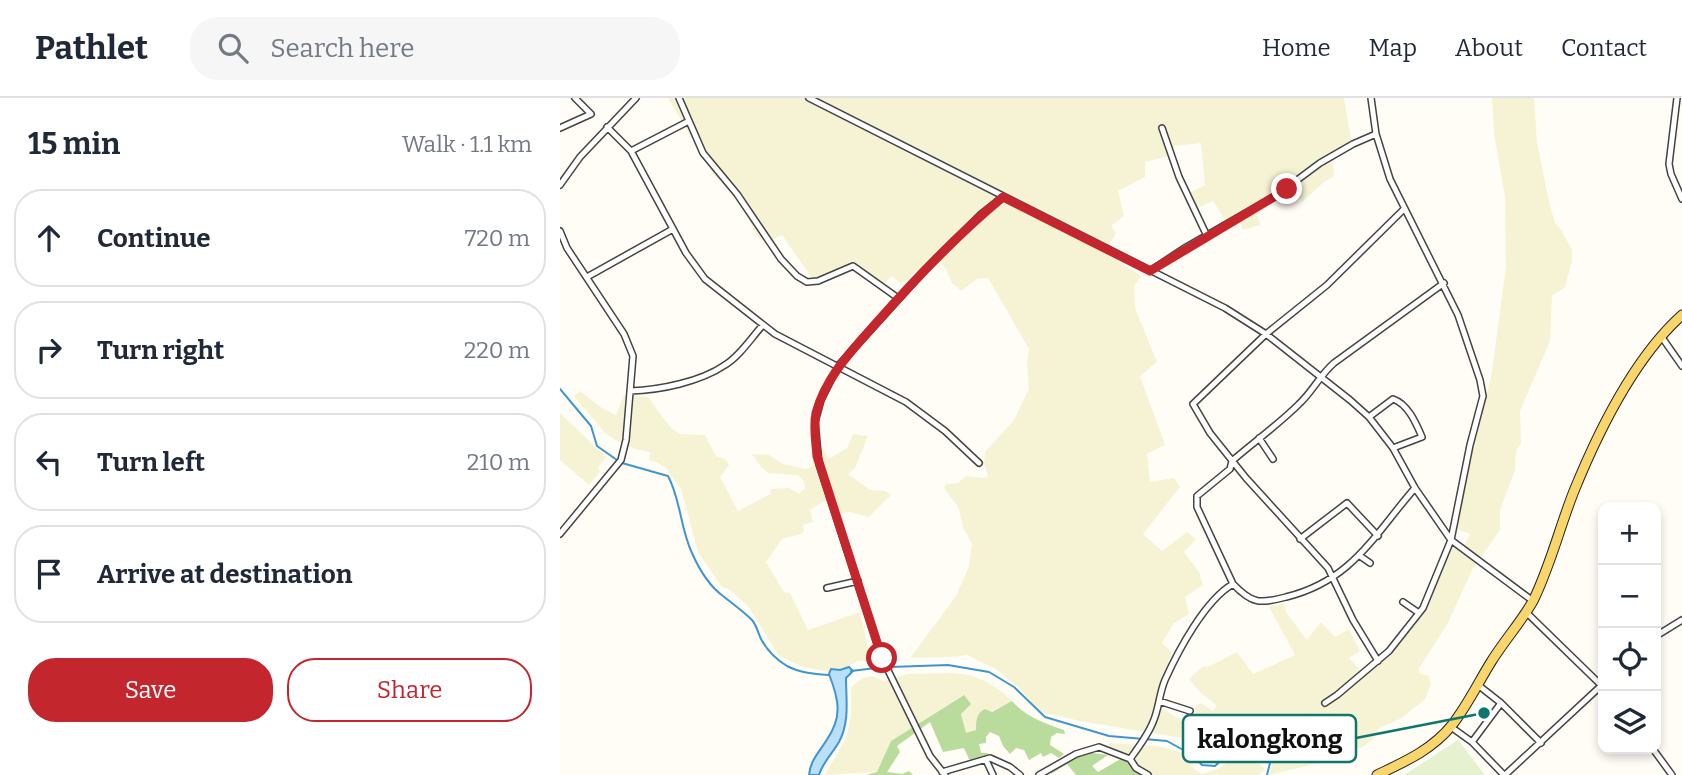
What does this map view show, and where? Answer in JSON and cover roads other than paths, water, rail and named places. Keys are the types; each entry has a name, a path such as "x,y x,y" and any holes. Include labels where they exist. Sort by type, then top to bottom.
{"main road":[{"path":"1383,774 1422,752 1451,727 1526,612 1596,442 1636,371 1661,336 1682,315"}],"street":[{"path":"560,128 591,114 575,98"},
{"path":"560,185 574,164 636,98"},
{"path":"679,98 703,153 737,194 781,259 797,276 807,282 818,281 853,266 898,298"},
{"path":"809,98 1225,308 1266,334 1369,417 1393,448 1415,488 1451,540 1533,600"},
{"path":"1325,703 1400,640 1419,613 1451,540 1483,396 1467,339 1444,283 1390,179 1376,134 1371,98"},
{"path":"1676,98 1669,164 1682,199"},
{"path":"631,151 689,121"},
{"path":"607,127 631,151 699,274 763,325 906,402 945,431 979,463"},
{"path":"1162,128 1179,177 1206,236"},
{"path":"1150,271 1287,189 1320,163 1376,134"},
{"path":"1003,197 954,240 838,366 818,407 815,439 819,464 882,658 930,756 944,774 986,760 996,760 1020,775"},
{"path":"1378,661 1353,620 1328,568 1232,461 1210,433 1193,404 1266,334 1327,285 1404,209"},
{"path":"587,278 673,229"},
{"path":"560,231 567,248 631,347 633,356 625,446 621,460 560,534"},
{"path":"1415,488 1360,556 1333,578 1304,592 1260,602 1247,598 1233,584 1199,512 1196,498 1230,469 1232,461 1297,407 1320,376 1444,283"},
{"path":"630,391 691,380 717,370 726,365 763,325"},
{"path":"1661,336 1682,366"},
{"path":"1369,417 1393,399 1398,400 1408,411 1422,437 1393,448"},
{"path":"1259,438 1273,460"},
{"path":"1300,539 1347,503 1378,536"},
{"path":"1360,556 1370,563"},
{"path":"827,588 858,581"},
{"path":"1130,759 1153,723 1164,682 1208,605 1219,593 1233,584"},
{"path":"1404,602 1419,613"},
{"path":"1526,612 1598,681"},
{"path":"1661,633 1682,620"},
{"path":"1478,685 1501,703 1541,743"},
{"path":"1451,727 1472,742 1504,775 1598,691"},
{"path":"1159,701 1190,710"},
{"path":"1472,742 1501,703"},
{"path":"1039,775 1094,747 1130,759 1136,768 1148,775"},
{"path":"1657,754 1672,775"},
{"path":"986,760 993,775"}],"water":[{"path":"849,667 853,671 846,678 845,726 839,742 819,775 809,775 813,761 831,732 837,716 837,700 829,674 831,669"}],"waterway":[{"path":"560,389 591,426 597,446 617,460"},
{"path":"622,463 668,476 676,495 688,543 701,571 718,592 752,620 766,647 783,664 808,673 829,675"},
{"path":"890,667 948,665 989,672 1014,687 1045,717 1109,736 1167,741 1194,756 1202,765 1215,766 1236,749 1251,745 1264,753 1270,763 1267,775"},
{"path":"851,671 884,667"}],"place":[{"name":"kalongkong","path":"1484,713"}]}
